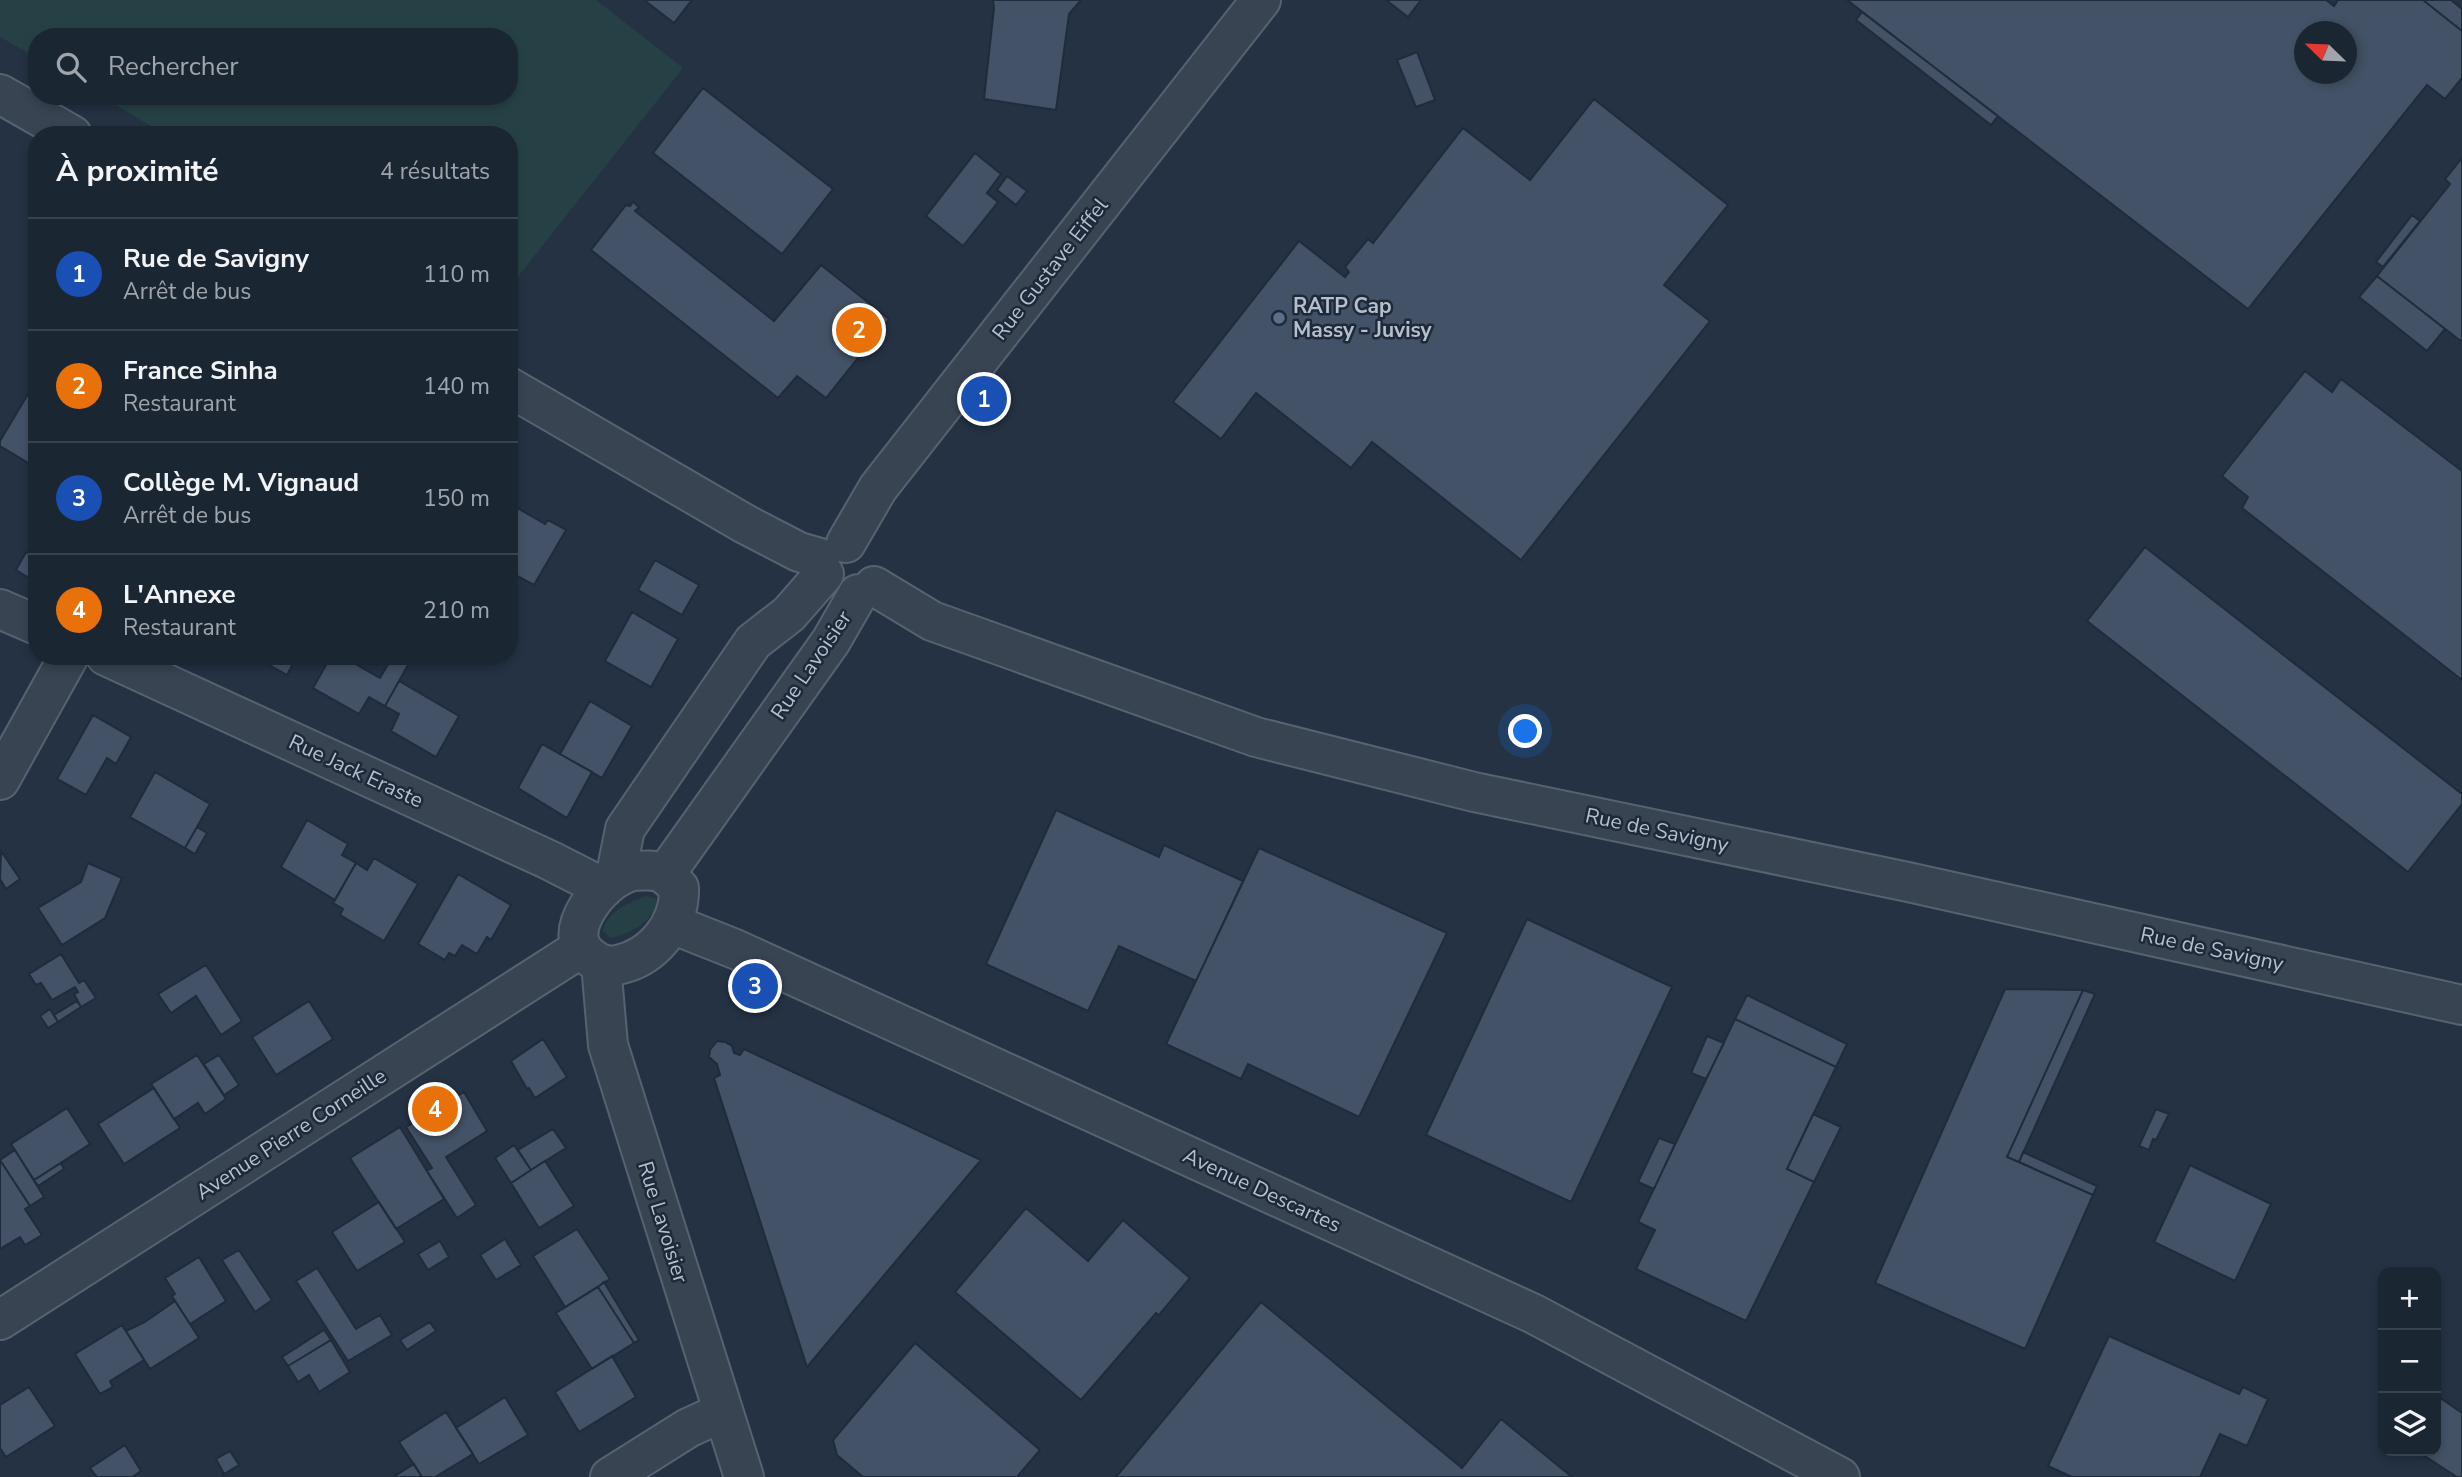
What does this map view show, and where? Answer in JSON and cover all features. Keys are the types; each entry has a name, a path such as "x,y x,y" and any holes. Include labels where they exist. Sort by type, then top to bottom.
{"street":[{"name":"Rue Gustave Eiffel","path":"830,558 878,488 1261,0"},
{"path":"0,94 56,126"},
{"path":"518,392 799,552 830,558"},
{"name":"Rue de Savigny","path":"830,558 833,582 866,590 932,621 1256,737 1474,792 1908,882 2462,1005"},
{"name":"Rue Lavoisier","path":"609,883 625,829 753,642 789,614 830,558"},
{"name":"Rue Lavoisier","path":"666,873 866,590"},
{"path":"0,609 28,621"},
{"path":"0,780 64,665"},
{"name":"Rue Jack Eraste","path":"126,665 537,854 609,883"},
{"path":"633,872 666,873 679,888 673,924 654,946 639,958 615,966 591,956 578,943 581,918 609,883 633,872"},
{"name":"Avenue Descartes","path":"673,924 735,948 1534,1314 1840,1477"},
{"name":"Rue Lavoisier","path":"591,956 608,1045 744,1477"},
{"name":"Avenue Pierre Corneille","path":"0,1320 591,956"},
{"path":"610,1477 688,1428 723,1412"}],"green space":[{"path":"0,0 596,0 683,68 518,277 518,126 151,126 116,105 518,105 518,28 28,28 28,53 0,37"},
{"path":"647,896 657,899 652,914 641,925 611,938 603,931 614,913"}],"building":[{"path":"644,0 692,0 674,23"},
{"path":"993,0 1081,0 1069,14 1056,110 984,99"},
{"path":"1386,0 1421,0 1408,17"},
{"path":"1847,0 2326,0 2334,6 2338,0 2423,0 2462,31 2462,78 2445,99 2427,85 2248,309"},
{"path":"2423,0 2451,0 2462,9 2462,31"},
{"path":"1862,12 1998,116 1991,125 1856,20"},
{"path":"1417,52 1435,100 1416,107 1397,60"},
{"path":"703,88 833,189 782,254 653,153"},
{"path":"1594,99 1728,205 1664,285 1710,321 1521,560 1372,442 1351,468 1256,393 1221,439 1173,402 1299,241 1345,277 1349,272 1345,267 1368,239 1373,243 1463,128 1530,180"},
{"path":"975,153 1001,174 987,193 998,202 963,246 926,216"},
{"path":"2462,158 2462,342 2377,276 2450,184 2445,179"},
{"path":"1007,176 1027,191 1016,205 997,190"},
{"path":"633,202 639,207 635,211 774,321 821,265 889,319 826,398 797,376 778,398 591,250 626,205 630,206"},
{"path":"2412,215 2420,221 2383,267 2376,262"},
{"path":"2377,276 2445,329 2427,351 2359,297"},
{"path":"2305,371 2332,392 2341,379 2462,471 2462,680 2242,508 2248,497 2222,476"},
{"path":"28,394 28,463 0,446 0,441"},
{"path":"518,508 545,524 548,520 566,530 534,585 518,576"},
{"path":"2145,547 2462,794 2462,804 2408,872 2087,621"},
{"path":"26,552 28,577 16,570"},
{"path":"655,560 699,585 682,615 638,590"},
{"path":"632,612 678,639 651,687 605,661"},
{"path":"269,665 292,665 287,675"},
{"path":"326,665 357,665 380,678 388,665 408,665 385,706 369,697 359,714 313,688"},
{"path":"399,681 459,716 436,757 391,731 399,714 385,706"},
{"path":"590,701 632,726 602,778 560,754"},
{"path":"93,715 131,737 116,764 107,758 86,795 57,779"},
{"path":"542,744 592,772 567,818 518,788"},
{"path":"155,772 210,804 185,848 130,817"},
{"path":"1056,810 1159,857 1164,845 1243,881 1196,981 1119,946 1088,1011 986,964"},
{"path":"307,820 348,844 342,855 356,863 335,900 281,867"},
{"path":"197,827 207,833 195,854 185,848"},
{"path":"1259,848 1447,933 1359,1117 1248,1064 1241,1079 1166,1044"},
{"path":"1,851 20,879 6,889 0,879"},
{"path":"374,858 418,884 384,941 340,915 343,909 333,903 356,863 367,870"},
{"path":"88,863 122,878 105,918 62,945 38,908 81,882"},
{"path":"458,874 511,905 491,940 487,937 477,954 462,945 455,956 449,953 445,960 418,944"},
{"path":"1527,919 1672,987 1571,1202 1426,1135"},
{"path":"61,954 79,983 84,980 96,998 81,1007 74,994 78,992 75,987 52,1000 41,983 36,985 29,974"},
{"path":"206,965 242,1021 221,1035 196,996 171,1013 158,994"},
{"path":"2005,989 2083,990 2007,1157 2093,1195 2025,1349 1875,1283"},
{"path":"2083,990 2095,994 2019,1162 2007,1157"},
{"path":"1747,995 1847,1044 1836,1067 1735,1019"},
{"path":"77,1001 81,1007 58,1022 54,1015"},
{"path":"309,1001 333,1039 276,1075 252,1037"},
{"path":"50,1009 58,1022 48,1028 40,1016"},
{"path":"1735,1019 1836,1067 1787,1169 1814,1182 1746,1321 1636,1269 1655,1230 1638,1222"},
{"path":"1707,1036 1724,1043 1706,1079 1691,1073"},
{"path":"543,1039 567,1077 535,1098 511,1061"},
{"path":"717,1041 732,1046 734,1053 740,1055 744,1049 981,1160 807,1367 714,1078 720,1075 717,1064 709,1057 710,1050"},
{"path":"197,1055 226,1099 205,1114 198,1103 174,1119 151,1084"},
{"path":"219,1055 239,1085 224,1095 204,1064"},
{"path":"154,1088 180,1128 124,1164 98,1124"},
{"path":"464,1092 487,1131 446,1157 476,1205 457,1218 427,1171 432,1168 406,1127"},
{"path":"67,1108 90,1144 34,1180 11,1144"},
{"path":"2156,1109 2169,1114 2149,1150 2139,1146"},
{"path":"1813,1114 1841,1127 1814,1182 1787,1169"},
{"path":"400,1127 444,1199 396,1229 350,1158"},
{"path":"553,1129 566,1148 531,1170 518,1150"},
{"path":"1659,1138 1675,1144 1654,1189 1638,1182"},
{"path":"514,1145 531,1170 511,1183 495,1158"},
{"path":"15,1150 44,1197 30,1206 0,1160"},
{"path":"2023,1152 2097,1186 2093,1195 2019,1162"},
{"path":"0,1160 30,1206 25,1209 42,1235 25,1245 20,1237 0,1249"},
{"path":"545,1161 574,1206 539,1228 511,1183"},
{"path":"61,1163 64,1169 38,1186 34,1180"},
{"path":"2190,1165 2271,1204 2235,1281 2154,1242"},
{"path":"379,1202 405,1242 357,1271 332,1232"},
{"path":"1026,1208 1088,1261 1123,1220 1190,1278 1081,1400 955,1292"},
{"path":"577,1229 610,1279 565,1307 533,1256"},
{"path":"505,1239 521,1265 496,1280 480,1255"},
{"path":"440,1241 449,1257 428,1270 418,1254"},
{"path":"239,1250 272,1300 255,1312 222,1260"},
{"path":"199,1257 226,1301 190,1324 172,1296 175,1294 165,1278"},
{"path":"317,1268 356,1329 380,1315 392,1335 348,1361 296,1281"},
{"path":"604,1282 639,1340 634,1343 598,1287"},
{"path":"598,1287 634,1343 592,1369 556,1313"},
{"path":"175,1301 199,1338 150,1369 126,1331 145,1322"},
{"path":"1261,1302 1462,1468 1501,1419 1572,1477 1116,1477"},
{"path":"430,1322 436,1331 407,1350 400,1340"},
{"path":"122,1325 144,1360 110,1381 113,1387 100,1394 75,1354"},
{"path":"324,1330 331,1340 288,1366 282,1357"},
{"path":"2109,1336 2239,1394 2243,1387 2268,1399 2247,1446 2220,1434 2200,1477 2072,1477 2048,1466"},
{"path":"331,1340 350,1372 319,1392 309,1375 298,1382 288,1366"},
{"path":"915,1343 1040,1450 1017,1477 863,1477 837,1455 833,1440"},
{"path":"612,1356 636,1397 579,1432 555,1392"},
{"path":"29,1387 55,1426 6,1457 0,1448 0,1405"},
{"path":"505,1397 528,1435 479,1464 456,1428"},
{"path":"2441,1398 2462,1413 2462,1477 2457,1477 2425,1456 2441,1456"},
{"path":"446,1412 473,1454 435,1477 422,1477 399,1442"},
{"path":"125,1445 141,1471 132,1477 97,1477 90,1468"},
{"path":"230,1451 239,1465 224,1474 216,1459"},
{"path":"414,1464 422,1477 393,1477"}],"place":[{"name":"RATP Cap Massy - Juvisy","path":"1279,318"},
{"name":"France Sinha","path":"859,330"},
{"name":"Rue de Savigny","path":"984,399"},
{"name":"Collège M. Vignaud","path":"755,986"},
{"name":"L'Annexe","path":"435,1109"}]}
